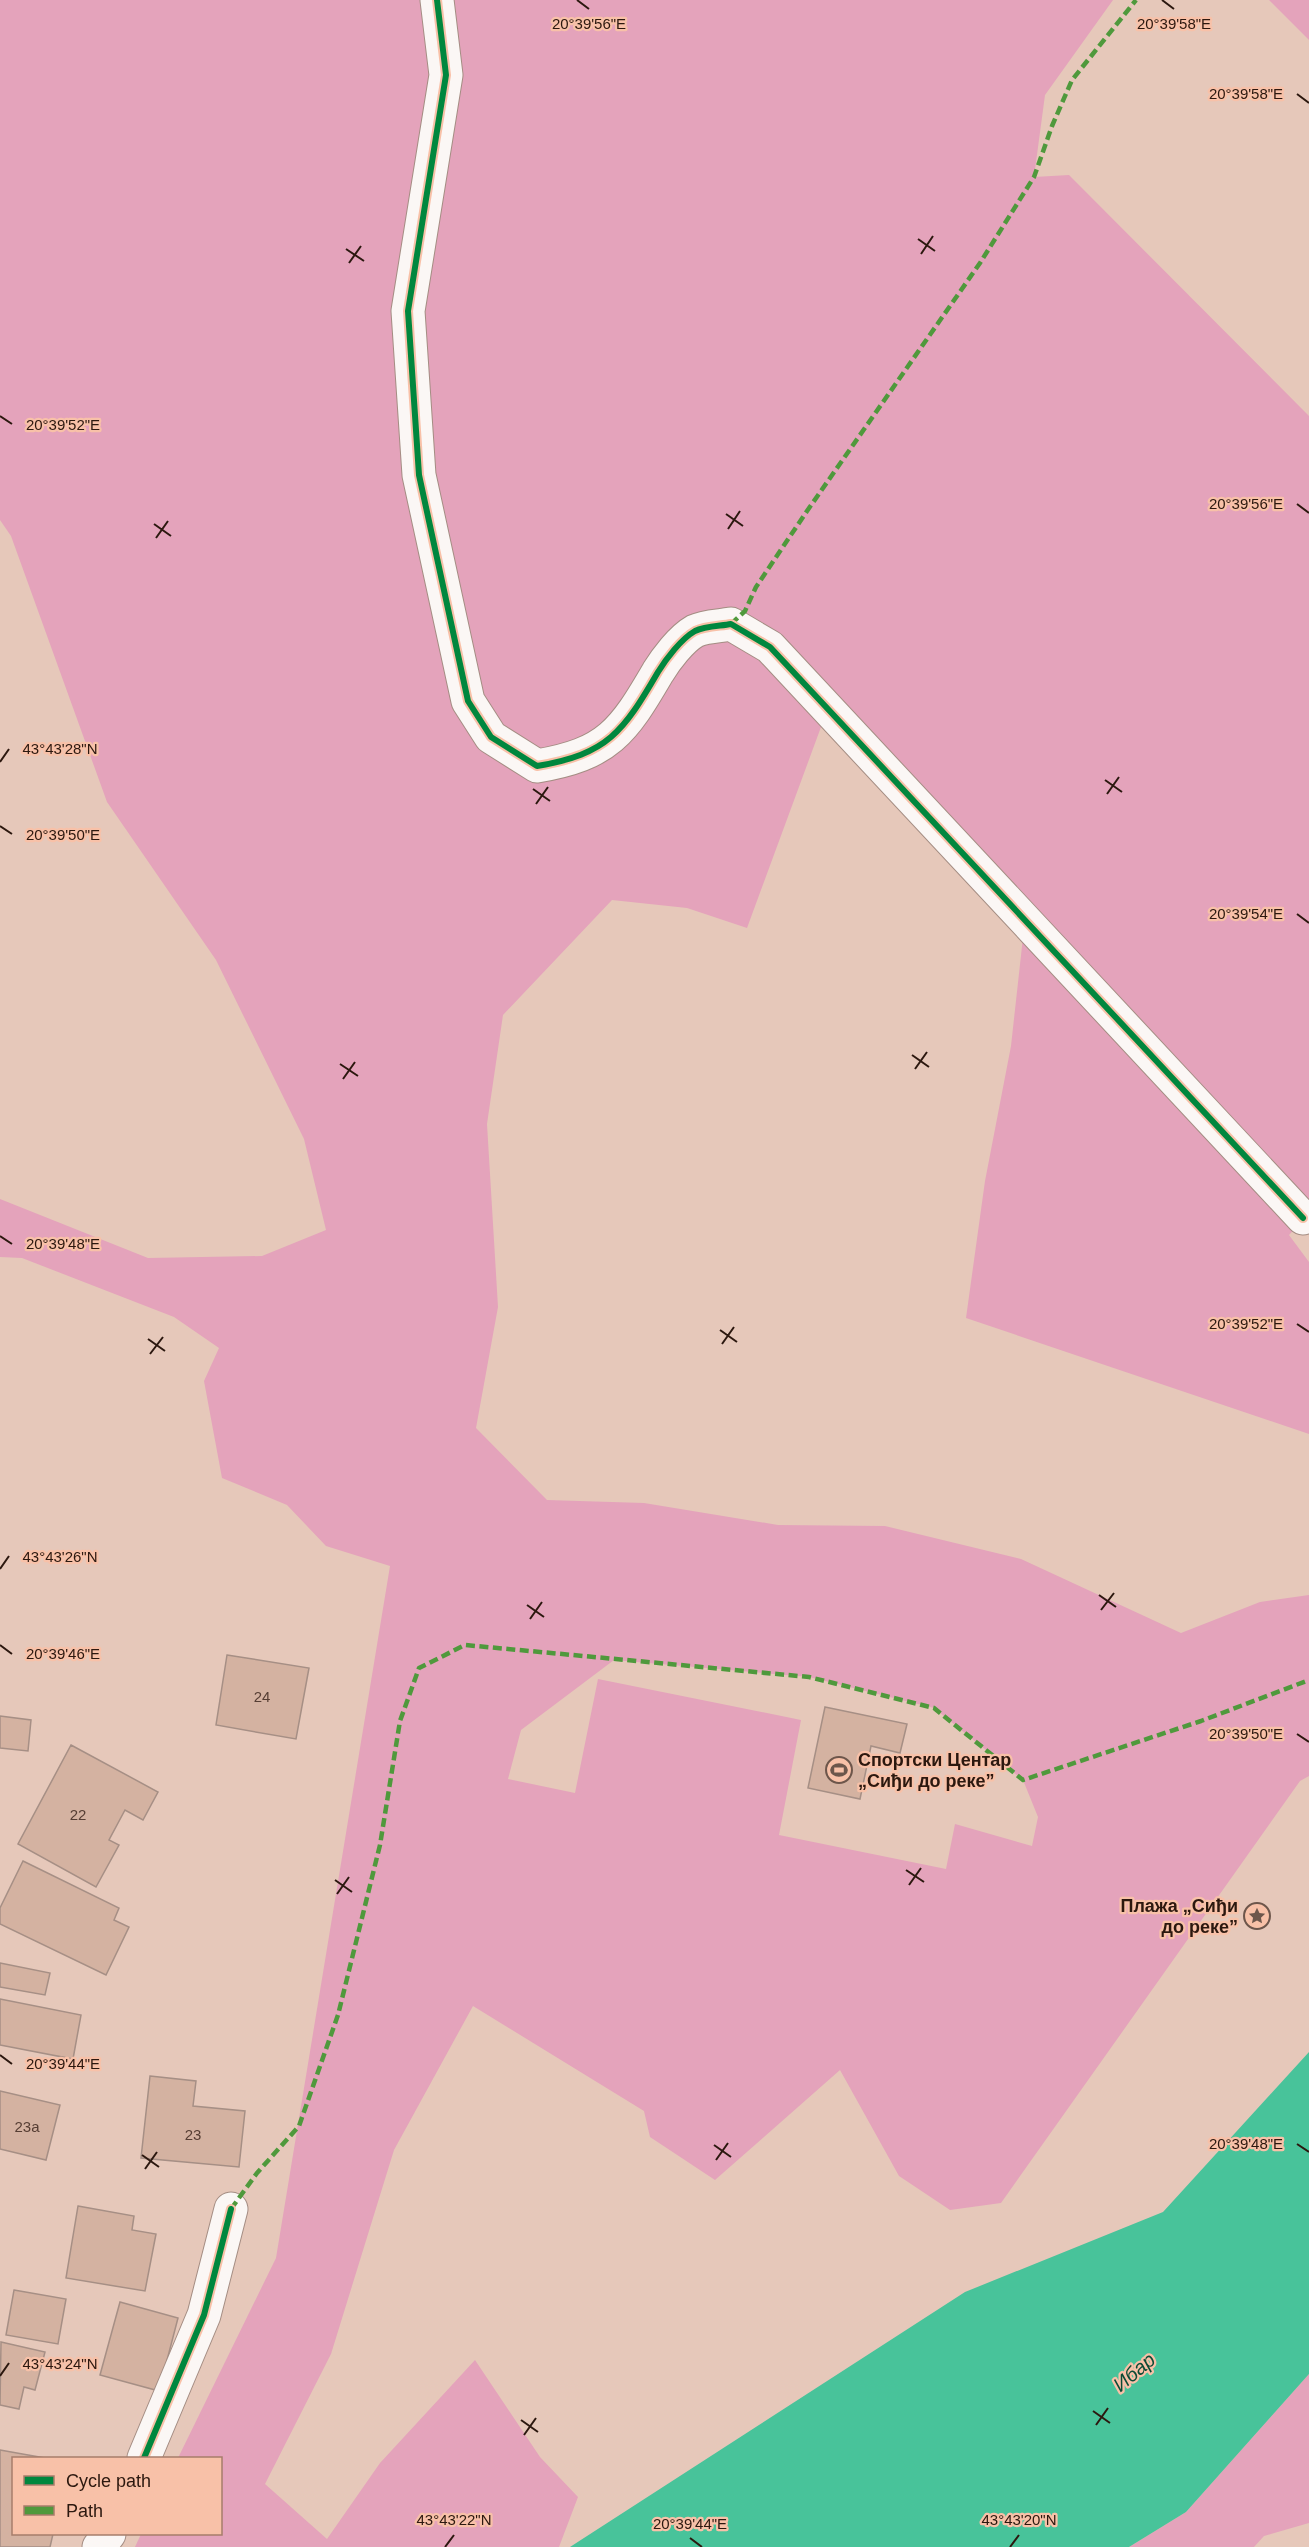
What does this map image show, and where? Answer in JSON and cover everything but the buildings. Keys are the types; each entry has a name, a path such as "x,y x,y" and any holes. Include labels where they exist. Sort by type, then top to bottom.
{"street":[{"path":"437,0 446,75 408,311 418,475 468,701 491,737 537,765 570,760 609,741 637,708 667,658 695,631 731,624 770,647 1303,1218"},
{"path":"144,2457 204,2315 231,2209"},
{"path":"99,2547 108,2535"}],"shaded area":[{"path":"0,0 1113,0 1045,95 1034,177 1069,175 1309,416 1309,1214 1289,1235 1309,1262 1309,1434 966,1318 985,1181 1011,1046 1025,919 828,708 747,928 687,908 612,900 503,1015 487,1124 498,1307 476,1428 547,1500 644,1503 778,1525 885,1526 1021,1559 1181,1633 1260,1602 1309,1595 1309,1776 1300,1781 1001,2203 950,2210 899,2176 840,2070 715,2180 650,2137 644,2111 473,2006 394,2150 331,2354 265,2484 327,2539 380,2463 475,2360 540,2457 578,2497 559,2547 135,2547 141,2535 222,2535 222,2457 178,2457 276,2258 390,1566 326,1546 287,1505 222,1478 204,1381 219,1348 174,1317 22,1258 0,1257 0,1199 148,1258 262,1256 326,1230 304,1139 216,960 107,802 11,536 0,520","holes":["614,1660 809,1677 934,1708 1023,1780 1038,1817 1032,1846 955,1824 946,1869 779,1835 801,1720 598,1679 575,1793 508,1779 521,1730"]},
{"path":"1269,0 1309,0 1309,40"},
{"path":"1309,2374 1309,2523 1264,2536 1254,2547 1129,2547 1186,2512"}],"water":[{"name":"Ибар","path":"1309,2052 1309,2374 1186,2512 1129,2547 570,2547 965,2292 1163,2212"}],"marked path":[{"path":"731,624 745,611 756,587 807,511 980,263 1034,177 1052,126 1072,80 1136,0"},
{"path":"231,2209 257,2173 299,2126 338,2015 380,1845 400,1721 419,1668 465,1645 809,1677 934,1708 1023,1780 1201,1721 1309,1680"}],"cycle path":[{"path":"437,0 446,75 408,311 419,475 468,701 491,737 537,766 581,755 597,747 623,725 670,655 684,639 695,631 731,624 770,647 1303,1218"},
{"path":"144,2457 204,2315 231,2209"}],"place":[{"name":"Спортски Центар „Сиђи до реке”","path":"839,1770"},
{"name":"Плажа „Сиђи до реке”","path":"1257,1916"}]}
